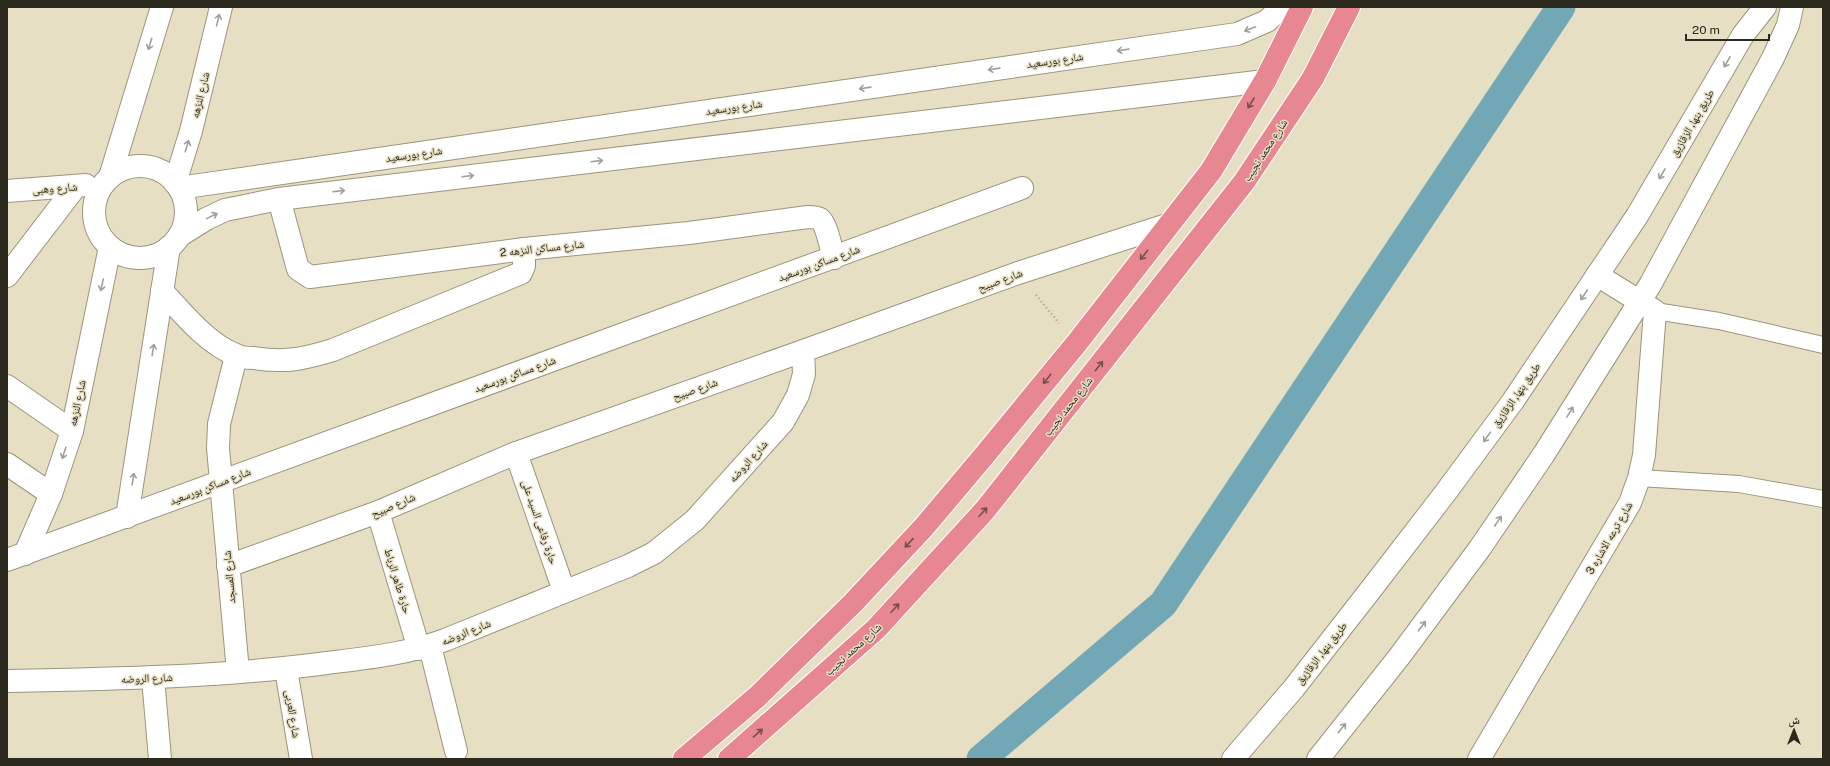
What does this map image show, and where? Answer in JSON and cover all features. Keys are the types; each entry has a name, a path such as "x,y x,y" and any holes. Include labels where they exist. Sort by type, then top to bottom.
{"highway":[{"path":"684,759 757,697 852,603 924,527 1076,344 1211,171 1265,81 1302,7"},
{"name":"شارع محمد نجيب","path":"729,759 876,629 985,510 1244,182 1313,78 1349,7"},
{"path":"983,457 987,470 993,475 1001,478 1011,478"},
{"path":"924,527 937,531 946,542 949,549"}],"street":[{"path":"162,7 107,180 95,200 94,217 99,234 110,247 121,254 133,257 146,257 158,254 206,219 225,210 279,199 1265,81"},
{"name":"شارع النزهه","path":"177,186 222,7"},
{"name":"شارع بورسعيد","path":"177,186 1237,34 1267,21 1282,7"},
{"name":"طريق بنها, الزقازيق","path":"1234,759 1294,688 1446,492 1513,401 1637,216 1743,35 1765,7"},
{"path":"1318,759 1399,657 1480,548 1647,306 1662,262 1773,58 1788,25 1792,7"},
{"path":"107,180 123,170 137,166 151,168 164,174 177,186 184,200 186,212 184,225 174,242 162,290 127,517"},
{"name":"شارع وهبى","path":"7,191 76,186 107,180"},
{"path":"7,276 76,186"},
{"name":"شارع مساكن بورسعيد","path":"16,557 1022,188"},
{"name":"شارع مساكن النزهه 2","path":"279,199 298,269 310,277 524,249 689,233 808,217 820,219 824,224 834,258"},
{"name":"شارع صبيح","path":"228,566 378,512 516,453 803,352 1018,273 1168,225"},
{"name":"شارع النزهه","path":"16,557 51,494 72,431 110,247"},
{"path":"162,290 192,323 214,342 236,356 275,362 301,360 333,350 521,273 524,266 524,249"},
{"path":"1597,275 1647,306"},
{"name":"شارع ترعه الاشاره 3","path":"1479,759 1630,502 1639,478 1644,455 1647,306"},
{"name":"شارع الروضه","path":"7,681 153,678 286,669 383,657 425,648 628,566 654,553 695,520 783,422 798,395 804,374 803,352"},
{"name":"شارع المسجد","path":"236,356 220,424 218,448 238,672"},
{"path":"7,386 72,431"},
{"name":"حارة رفاعى السيد على","path":"516,453 564,591"},
{"path":"7,464 51,494"},
{"name":"حارة طاهر الرباط","path":"378,512 425,648 456,751"},
{"name":"شارع العربى","path":"286,669 301,759"},
{"path":"153,678 160,759"}],"lane":[{"path":"1647,306 1719,320 1823,345"},
{"path":"1639,478 1739,484 1823,499"}],"path":[{"path":"1018,273 1076,344"}],"waterway":[{"path":"981,759 1163,604 1561,7"}]}
